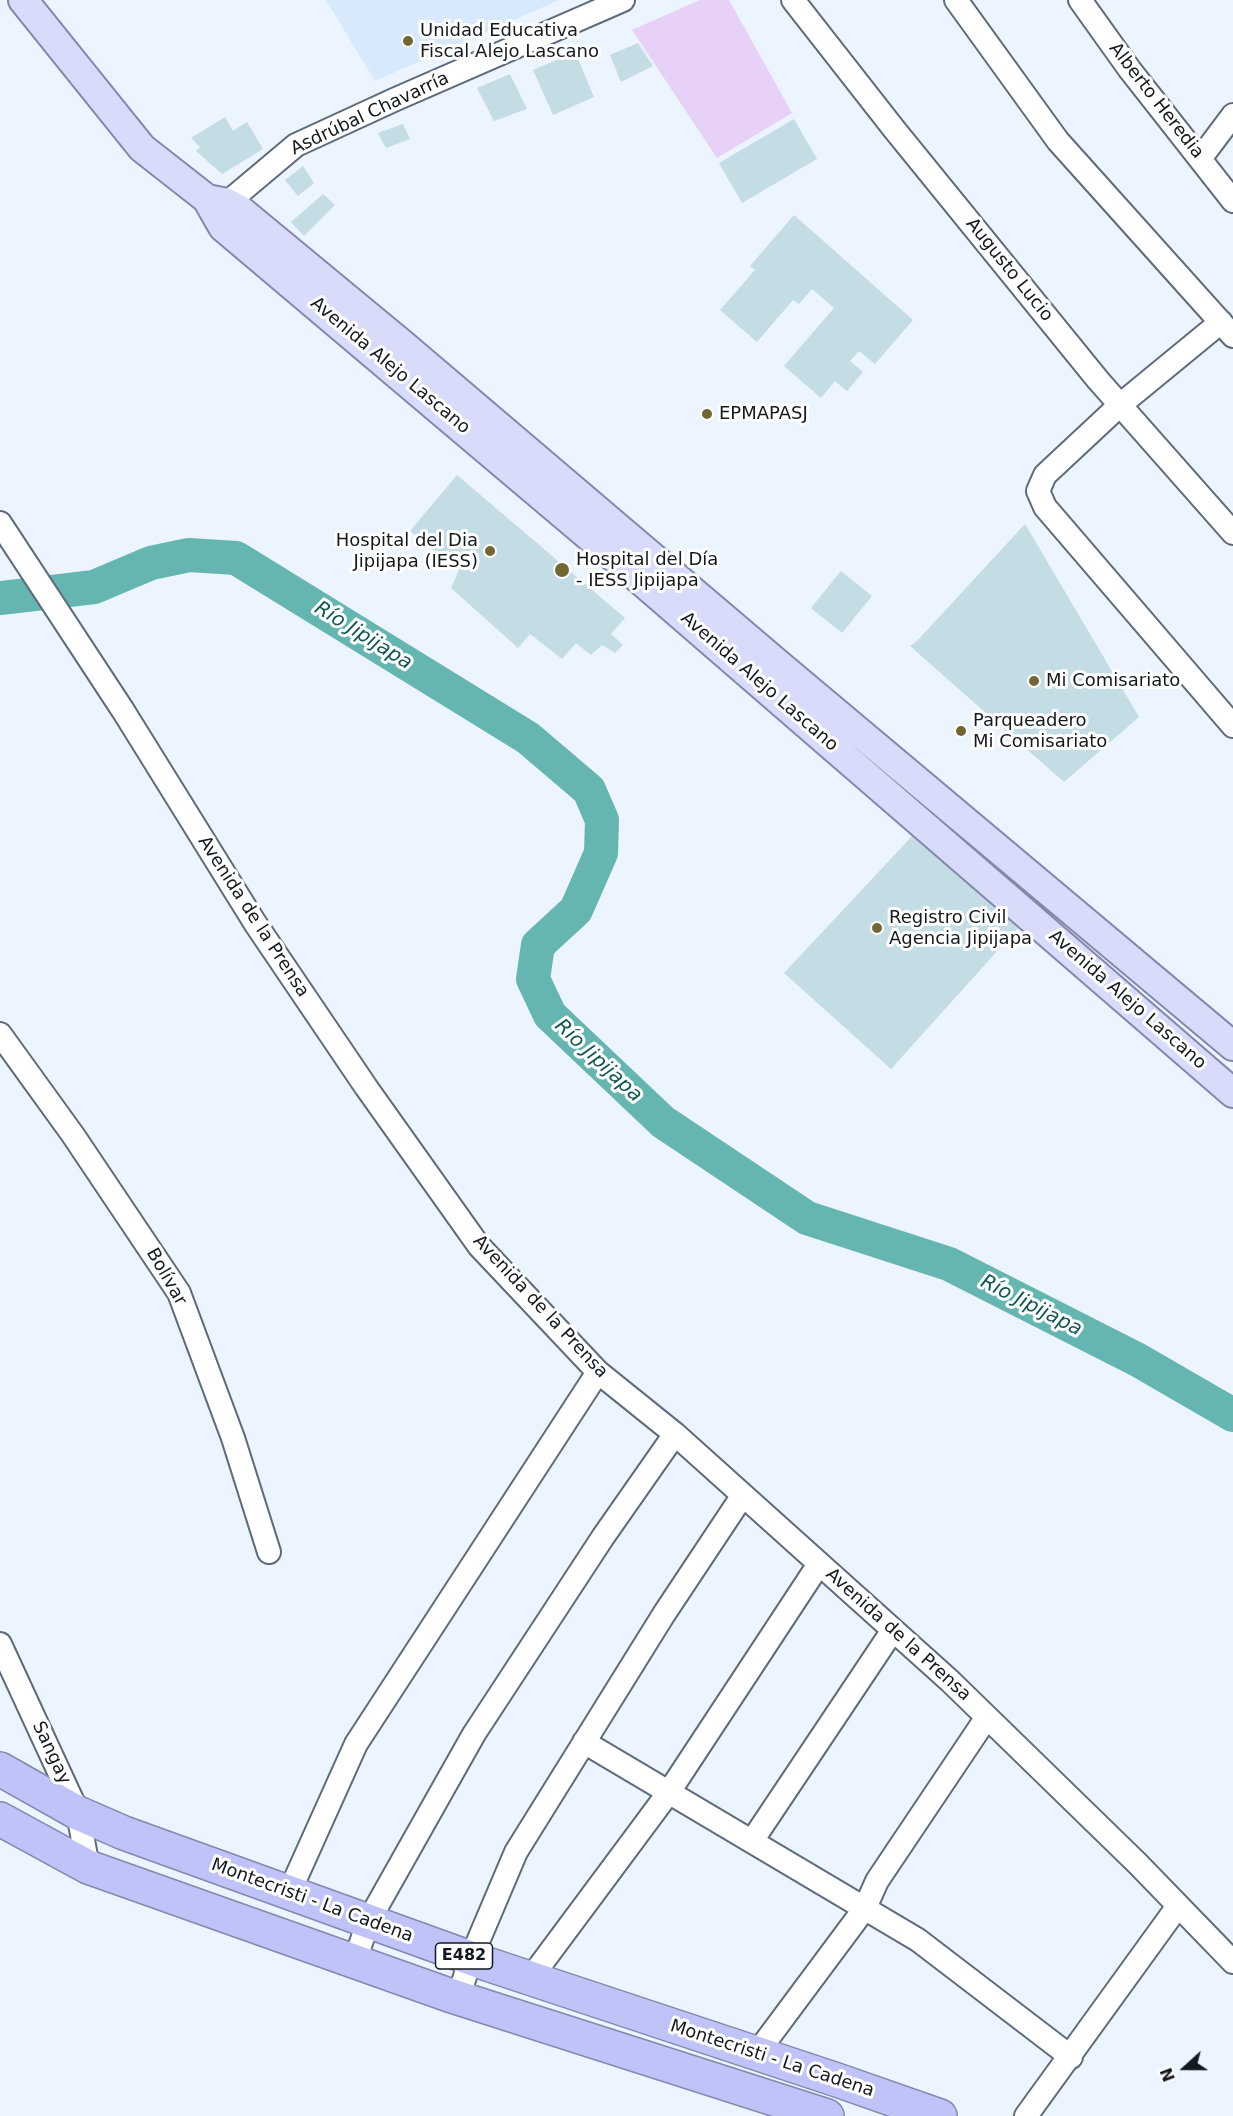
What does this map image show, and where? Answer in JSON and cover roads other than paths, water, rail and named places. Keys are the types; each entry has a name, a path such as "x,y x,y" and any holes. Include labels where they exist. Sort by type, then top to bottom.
{"highway":[{"name":"Montecristi - La Cadena","path":"0,1769 78,1814 124,1833 530,1979 940,2116"},
{"name":"Montecristi - La Cadena","path":"0,1819 88,1867 458,1998 826,2116"}],"main road":[{"name":"Avenida Alejo Lascano","path":"23,0 142,148 217,201 240,210 402,344 779,665 1233,1046"},
{"name":"Avenida Alejo Lascano","path":"217,201 223,227 607,551 1233,1093"}],"street":[{"name":"Asdrúbal Chavarría","path":"217,201 296,145 623,0"},
{"name":"Augusto Lucio","path":"793,0 902,138 1120,405 1233,533"},
{"path":"956,0 1059,141 1227,329 1120,405 1045,474 1038,491 1045,507 1233,726"},
{"name":"Alberto Heredia","path":"1080,0 1130,70 1233,201"},
{"path":"1200,159 1233,115"},
{"name":"Avenida de la Prensa","path":"0,523 124,712 255,923 366,1087 479,1245 598,1372 675,1434 987,1717 1233,1962"},
{"name":"Bolívar","path":"0,1034 86,1154 179,1293 208,1366 269,1552"},
{"path":"289,1893 356,1744 598,1372"},
{"path":"355,1961 369,1922 474,1734 603,1537 675,1434"},
{"path":"458,1998 471,1958 516,1852 664,1614 743,1495"},
{"path":"530,1979 669,1792 819,1564"},
{"path":"752,1841 893,1630"},
{"name":"Sangay","path":"0,1644 78,1814 88,1867"},
{"path":"757,2053 865,1908 877,1881 987,1717"},
{"path":"584,1742 918,1940 1071,2057"},
{"path":"1026,2116 1071,2057 1178,1906"},
{"path":"826,2116 837,2080"}],"waterway":[{"name":"Río Jipijapa","path":"0,598 94,587 151,563 189,555 236,558 528,738 589,790 602,820 601,853 576,910 538,945 533,979 550,1015 663,1122 807,1218 949,1264 1138,1360 1233,1415"}],"place":[{"name":"Unidad Educativa Fiscal Alejo Lascano","path":"408,41"},
{"name":"EPMAPASJ","path":"707,414"},
{"name":"Hospital del Dia Jipijapa (IESS)","path":"490,551"},
{"name":"Hospital del Día - IESS Jipijapa","path":"562,570"},
{"name":"Mi Comisariato","path":"1034,681"},
{"name":"Parqueadero Mi Comisariato","path":"961,731"},
{"name":"Registro Civil Agencia Jipijapa","path":"877,928"}]}
